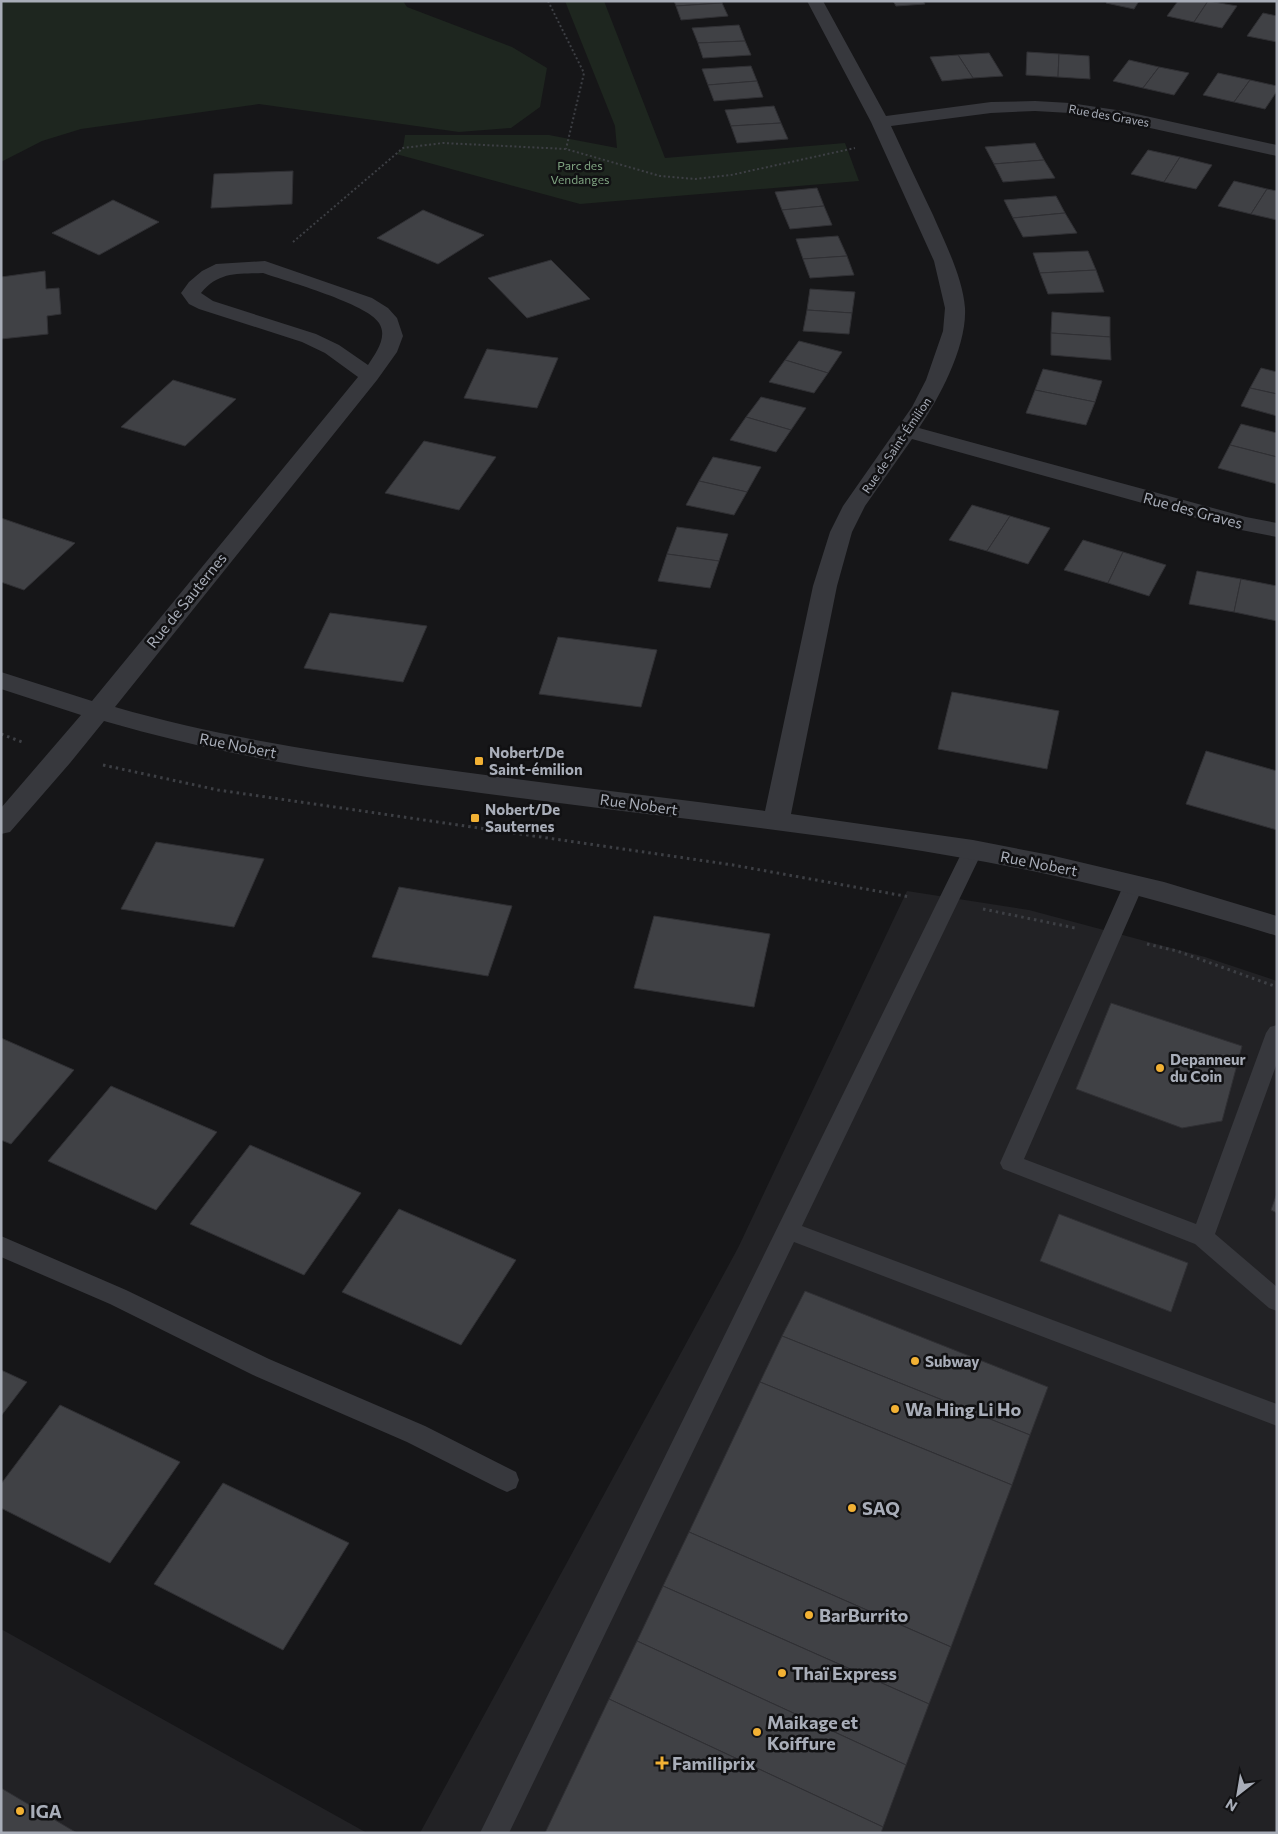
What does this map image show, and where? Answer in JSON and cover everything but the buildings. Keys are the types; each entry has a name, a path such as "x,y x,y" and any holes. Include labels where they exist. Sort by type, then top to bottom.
{"street":[{"name":"Rue de Saint-Émilion","path":"776,822 825,586 841,532 854,506 923,407 937,380 953,331 955,308 944,261 884,131 816,1"},
{"name":"Rue des Graves","path":"884,131 932,114 1019,106 1056,106 1116,115 1277,151"},
{"name":"Rue de Sauternes","path":"1,825 61,757 288,474 370,376 387,352 393,336 390,322 381,312 346,294 266,266 223,268 209,275 196,286 191,293 196,300 206,306 308,338 332,348 370,376"},
{"name":"Rue des Graves","path":"907,431 1244,524 1277,530"},
{"name":"Rue Nobert","path":"1,680 97,712 184,735 371,768 776,822 1045,862 1134,884 1228,910 1277,926"}],"lane":[{"path":"494,1833 973,850"},
{"path":"1134,884 1011,1163 1203,1237 1277,1301"},
{"path":"1203,1237 1277,1033"},
{"path":"787,1230 1277,1415"},
{"path":"1,1246 118,1297 260,1367 416,1434 507,1480"}],"path":[{"path":"548,1 584,73 566,150"},
{"path":"266,266 403,148 443,143 566,150 660,176 695,179 777,166 884,131"},
{"path":"1,734 61,757 218,790 733,865 1032,918 1177,951 1277,987"}],"shaded area":[{"path":"907,891 1029,910 1205,957 1277,981 1277,1833 420,1833 738,1248"},
{"path":"1,1629 367,1833 1,1833"}],"green space":[{"path":"1,1 403,1 407,7 512,47 547,68 540,107 511,128 459,132 259,104 81,129 42,141 1,162"},
{"name":"Parc des Vendanges","path":"565,1 604,1 665,158 845,143 859,181 580,204 396,154 403,148 405,135 549,135 617,148 615,126"}],"place":[{"name":"Nobert/De Saint-émilion","path":"479,761"},
{"name":"Nobert/De Sauternes","path":"475,818"},
{"name":"Depanneur du Coin","path":"1160,1068"},
{"name":"Subway","path":"915,1361"},
{"name":"Wa Hing Li Ho","path":"895,1409"},
{"name":"SAQ","path":"852,1508"},
{"name":"BarBurrito","path":"809,1615"},
{"name":"Thaï Express","path":"782,1673"},
{"name":"Maikage et Koiffure","path":"757,1732"},
{"name":"Familiprix","path":"662,1763"},
{"name":"IGA","path":"20,1811"}]}
